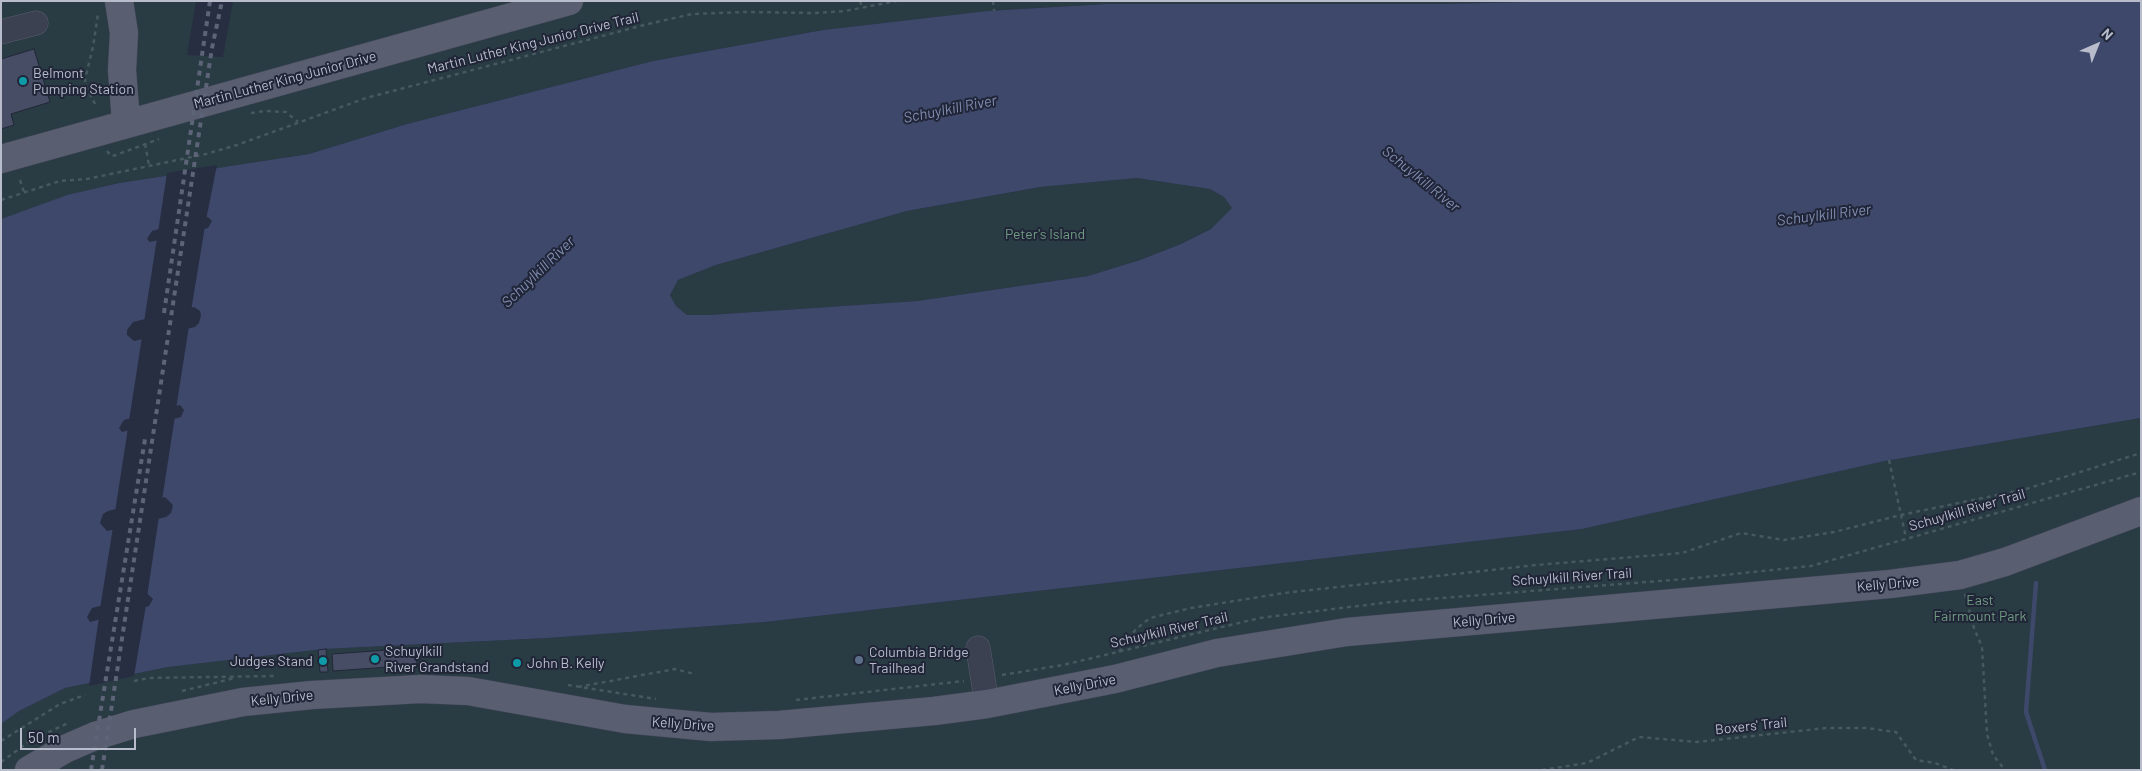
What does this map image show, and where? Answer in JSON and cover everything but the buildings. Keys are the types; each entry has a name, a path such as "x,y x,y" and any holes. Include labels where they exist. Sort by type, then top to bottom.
{"main road":[{"name":"Martin Luther King Junior Drive","path":"1,159 126,122 570,1"},
{"path":"108,4 124,33 122,70 126,122"},
{"name":"Kelly Drive","path":"29,770 65,749 134,724 243,702 312,695 421,689 468,691 625,719 711,727 779,725 858,719 987,704 1115,679 1217,654 1347,632 1890,584 1960,575 2005,562 2141,511"}],"lane":[{"path":"1,32 36,23"},
{"path":"978,648 987,704"}],"path":[{"path":"860,1 862,7"},
{"name":"Martin Luther King Junior Drive Trail","path":"1,200 60,181 87,179 237,145 298,122 419,83 692,14 745,12 815,14 897,1"},
{"path":"993,1 994,11"},
{"path":"94,104 85,79 97,28 108,4"},
{"path":"249,114 265,111 286,112 298,122"},
{"path":"104,145 111,156 162,138"},
{"path":"145,144 149,165"},
{"path":"20,180 24,192"},
{"path":"1119,652 1136,630 1150,618 1191,608 1284,593 1536,565 1682,553 1741,533 1784,540 1834,532 1901,515 2026,489 2141,454"},
{"path":"1889,460 1906,538"},
{"name":"Schuylkill River Trail","path":"998,675 1063,665 1260,618 1356,605 1564,587 1685,579 1802,567 2141,472"},
{"path":"1960,575 1974,628 1982,647 1987,734 1993,754 2005,770"},
{"path":"577,687 675,669 694,674"},
{"path":"1,741 60,704 85,695"},
{"name":"Boxers' Trail","path":"1542,770 1587,763 1639,737 1697,742 1826,728 1866,728 1896,732 1916,760 1935,763 1953,770"}],"green space":[{"path":"1,1 196,1 187,55 223,57 233,1 1572,1 1441,4 1106,4 987,11 823,30 653,61 407,124 309,154 119,183 67,195 1,219"},
{"name":"Peter's Island","path":"1137,178 1210,189 1224,197 1233,208 1211,229 1181,244 1140,260 1088,276 917,301 709,315 687,315 676,306 670,295 678,280 716,265 907,211 1040,187"},
{"name":"East Fairmount Park","path":"2141,418 2141,770 1,770 1,724 19,711 65,688 168,667 324,649 548,638 765,622 1582,529 1885,461"}],"water":[{"name":"Schuylkill River","path":"1572,1 2141,1 2141,418 1885,461 1582,529 765,622 548,638 324,649 168,667 65,688 19,711 1,724 1,219 67,195 119,183 309,154 407,124 653,61 823,30 987,11 1106,4 1441,4","holes":["1137,178 1210,189 1224,197 1232,208 1211,229 1181,244 1140,260 1088,276 917,301 709,315 687,315 676,306 670,295 678,280 716,265 907,211 1040,187","208,217 212,221 208,228 150,242 147,239 152,231","194,307 200,311 201,315 199,323 195,327 134,341 127,335 127,330 133,322","180,405 184,410 181,417 122,432 119,428 124,420","165,497 173,505 171,513 166,517 107,531 100,523 103,514 108,511","148,594 153,599 149,606 90,622 87,617 92,608"]}],"pier":[{"path":"217,165 206,220 158,232 167,173"},
{"path":"205,226 191,311 144,322 157,238"},
{"path":"189,326 176,409 129,421 142,337"},
{"path":"175,416 162,500 115,512 128,428"},
{"path":"159,516 147,597 100,609 113,527"},
{"path":"146,605 134,676 89,686 99,617"}],"waterway":[{"path":"2036,583 2026,712 2045,770"}],"railway":[{"path":"164,313 210,1"},
{"path":"102,770 212,48 222,1"},
{"path":"91,770 145,439"}],"place":[{"name":"Belmont Pumping Station","path":"23,81"},
{"name":"Schuylkill River Grandstand","path":"375,659"},
{"name":"Columbia Bridge Trailhead","path":"859,660"},
{"name":"Judges Stand","path":"323,661"},
{"name":"John B. Kelly","path":"517,663"}]}
